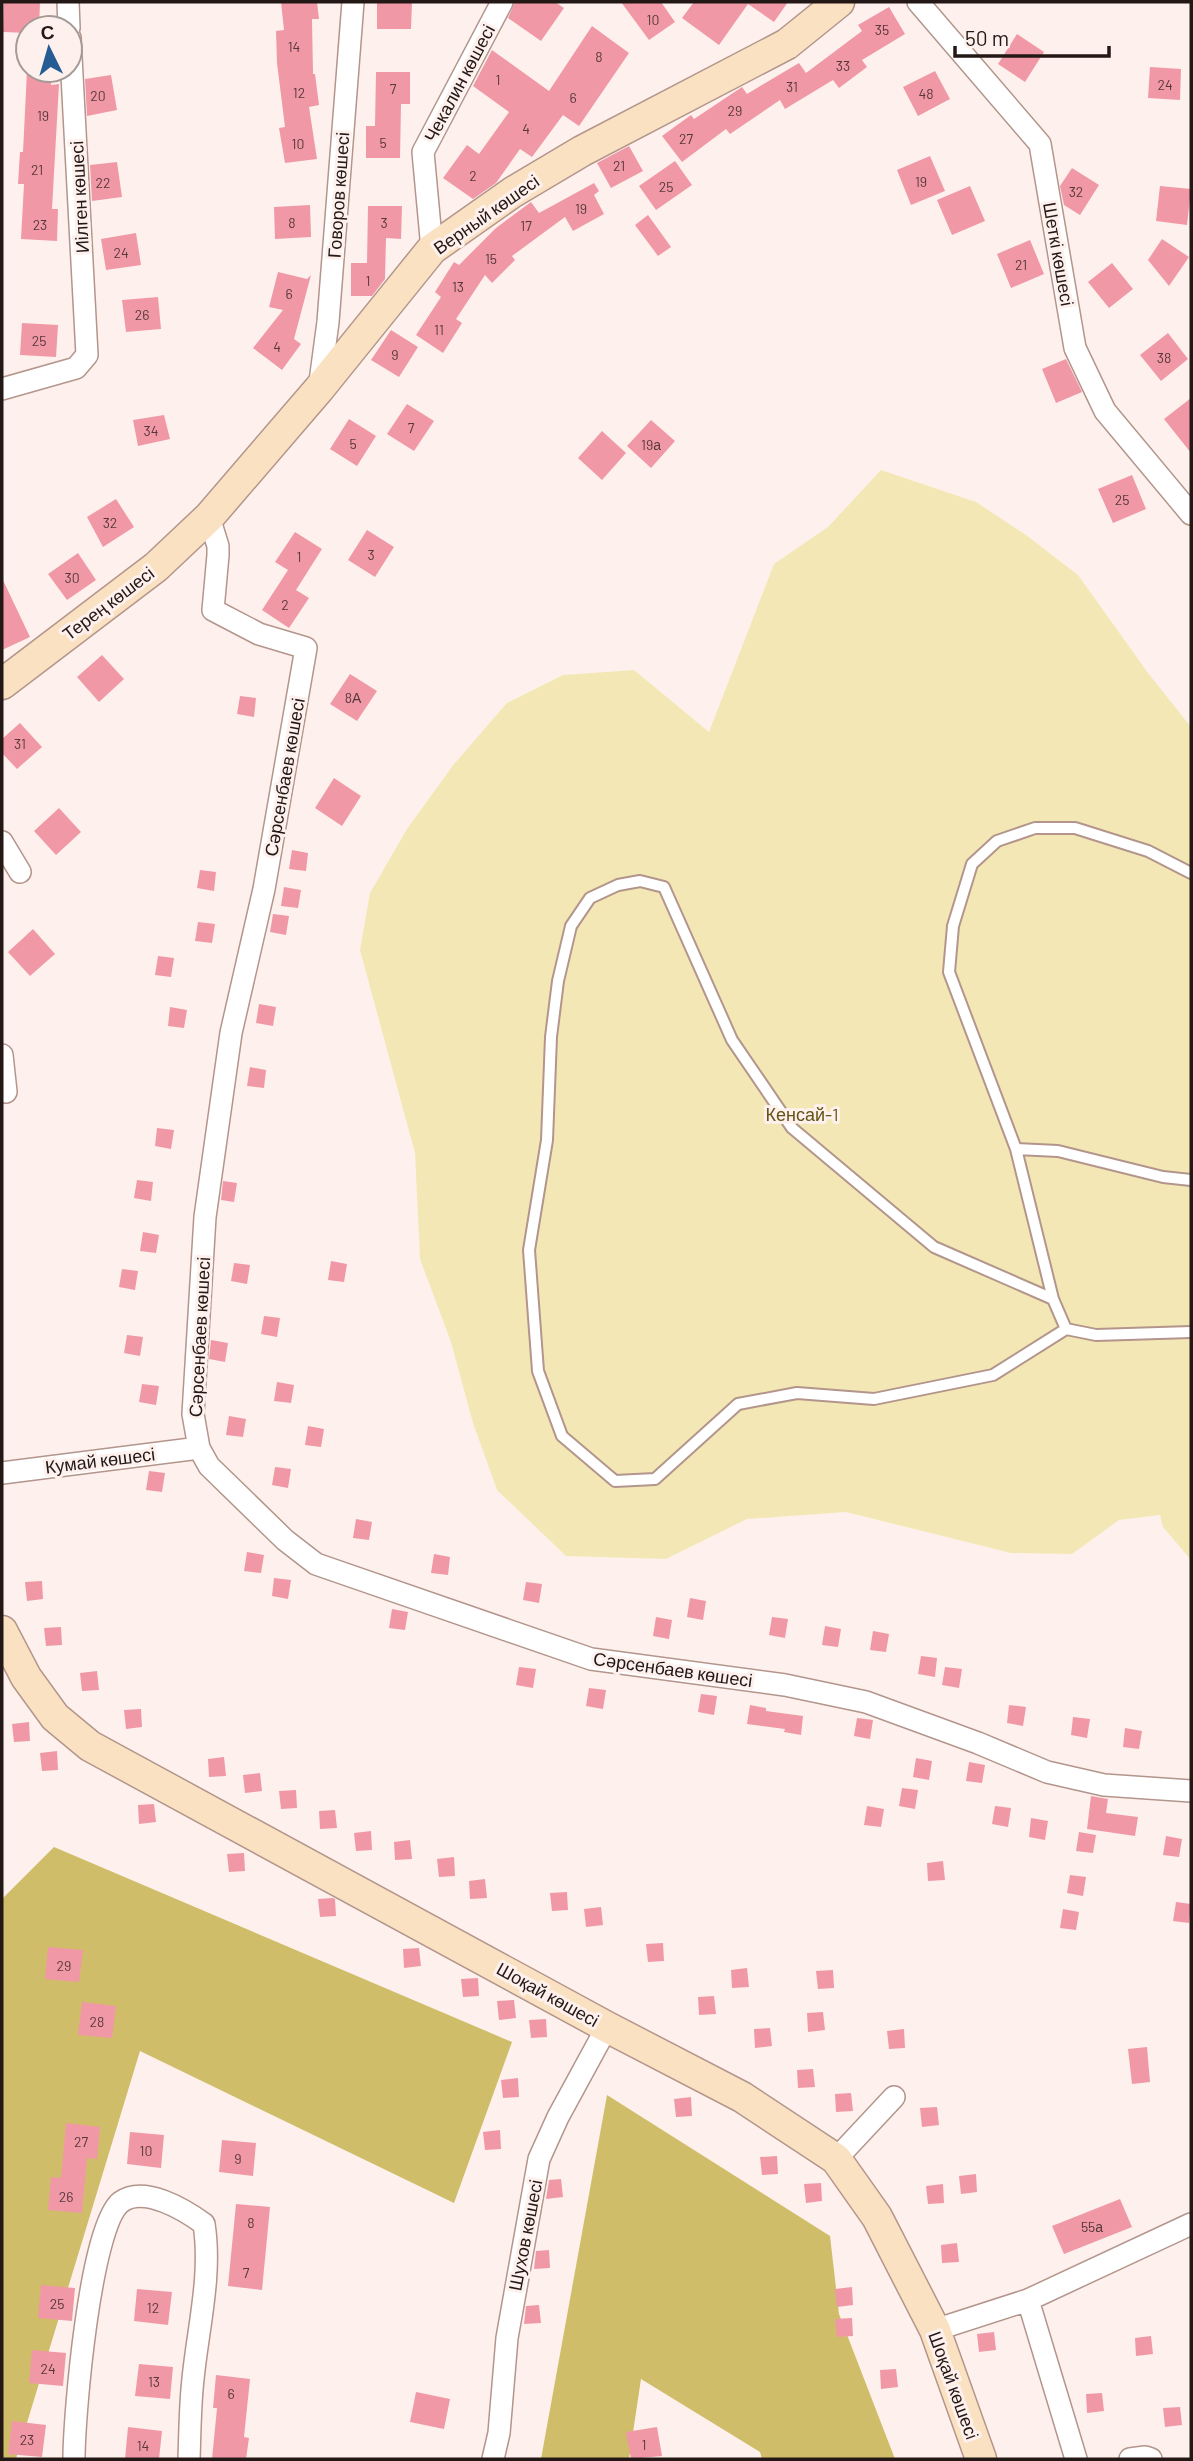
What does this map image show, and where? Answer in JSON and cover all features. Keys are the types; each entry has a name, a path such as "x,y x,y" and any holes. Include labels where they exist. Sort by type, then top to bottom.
{"street":[{"name":"Говоров көшесі","path":"318,389 328,322 353,2"},
{"name":"Чекалин көшесі","path":"432,248 424,152 502,2"},
{"name":"Верный көшесі","path":"209,517 318,389 432,248 513,192 582,151 786,44 839,2"},
{"name":"Шеткі көшесі","path":"918,2 1040,144 1075,348 1105,411 1191,514"},
{"name":"Иілген көшесі","path":"2,389 76,368 87,355 72,84"},
{"name":"Терең көшесі","path":"2,684 156,567 209,517"},
{"name":"Сәрсенбаев көшесі","path":"209,517 218,546 213,610 259,634 306,648 264,889 231,1033 205,1217 193,1414 199,1448 209,1466 285,1540 317,1564 591,1659 785,1685 866,1702 978,1743 1047,1772 1104,1785 1191,1791"},
{"path":"2,842 20,872"},
{"path":"2,1055 6,1092"},
{"name":"Кумай көшесі","path":"2,1473 199,1448"},
{"name":"Шоқай көшесі","path":"2,1631 26,1677 55,1717 90,1746 607,2027 742,2097 836,2159 877,2217 935,2330 981,2459"},
{"name":"Шухов көшесі","path":"493,2459 499,2433 507,2339 539,2159 558,2117 607,2027"},
{"path":"836,2159 894,2097"},
{"path":"74,2459 79,2370 99,2251 109,2219 121,2202 145,2196 184,2209 204,2224 207,2244 206,2275 193,2380 189,2459"},
{"path":"935,2330 1028,2300 1191,2224"},
{"path":"1028,2300 1076,2459"},
{"path":"1129,2459 1151,2459"}],"lane":[{"path":"1066,1329 1053,1299 1016,1149 949,972 953,926 972,864 997,841 1035,828 1075,828 1148,851 1191,873"},
{"path":"1053,1299 934,1247 792,1128 732,1040 664,887 640,881 618,885 590,898 571,926 558,981 551,1037 547,1140 529,1250 538,1371 562,1436 615,1481 655,1479 738,1404 797,1393 874,1399 993,1375 1066,1329 1096,1335 1191,1332"},
{"path":"1016,1149 1058,1151 1163,1177 1191,1180"}],"green space":[{"name":"Кенсай-1","path":"881,470 976,502 1026,535 1078,575 1148,673 1191,727 1191,1560 1163,1527 1160,1515 1119,1520 1072,1554 1011,1553 846,1512 747,1519 666,1559 566,1556 497,1490 473,1423 451,1342 420,1259 415,1153 360,950 370,893 407,829 454,764 507,703 563,675 634,670 709,732 774,564 828,527"}],"shaded area":[{"path":"54,1847 512,2042 454,2203 140,2051 16,2459 2,2459 2,1899"},
{"path":"607,2095 830,2236 839,2314 895,2459 762,2459 760,2452 641,2379 629,2459 541,2459"}],"building":[{"path":"4,2 40,2 40,14 14,14 14,32 3,32"},
{"path":"281,2 317,2 319,19 312,19 313,74 319,105 309,107 317,159 285,163 279,128 285,127 276,31 284,30"},
{"path":"377,2 412,2 411,29 377,29"},
{"path":"515,2 555,2 564,8 541,41 508,18"},
{"path":"621,2 661,2 675,22 649,40"},
{"path":"694,2 788,2 774,22 748,4 719,45 682,18"},
{"path":"889,7 905,34 862,60 867,67 839,88 833,80 785,109 780,100 730,134 726,129 682,162 662,136 691,115 694,119 742,87 747,94 799,63 806,73 862,31 858,25"},
{"path":"592,26 629,53 579,126 563,115 532,157 520,149 496,183 473,199 443,178 467,145 479,154 509,112 473,86 492,50 549,91"},
{"path":"1017,34 1044,52 1025,82 998,64"},
{"path":"1150,67 1181,69 1180,100 1148,98"},
{"path":"935,71 950,99 918,116 903,87"},
{"path":"376,72 410,72 410,104 401,104 400,158 366,158 366,126 375,126"},
{"path":"111,75 117,110 87,116 85,79"},
{"path":"26,84 59,84 52,209 58,209 57,241 21,239 24,184 18,184 20,152 23,152"},
{"path":"629,146 643,171 611,188 597,163"},
{"path":"930,156 945,191 911,205 897,170"},
{"path":"675,161 692,185 656,210 639,186"},
{"path":"117,162 122,197 92,201 90,165"},
{"path":"1072,168 1099,185 1080,215 1064,205 1060,186"},
{"path":"594,183 599,191 594,195 604,214 573,231 565,217 512,256 515,260 492,283 485,275 456,319 462,323 443,353 416,335 441,297 435,292 454,262 459,265 496,228 531,202 539,213"},
{"path":"970,186 985,221 952,235 937,200"},
{"path":"1160,186 1191,189 1187,225 1156,221"},
{"path":"310,205 311,237 275,239 274,207"},
{"path":"368,206 402,206 401,239 386,238 385,279 372,296 351,296 351,263 367,263"},
{"path":"648,215 671,247 658,256 635,225"},
{"path":"136,233 141,265 106,270 101,239"},
{"path":"1162,239 1189,257 1169,286 1148,260"},
{"path":"1030,240 1044,274 1011,288 997,254"},
{"path":"1112,263 1133,289 1109,308 1088,282"},
{"path":"278,272 307,279 311,275 294,339 301,344 282,370 253,348 283,310 269,307"},
{"path":"158,297 161,329 126,332 122,300"},
{"path":"22,323 58,325 56,357 20,355"},
{"path":"391,330 418,347 399,377 371,360"},
{"path":"1168,333 1188,359 1161,381 1140,355"},
{"path":"1066,359 1082,392 1056,403 1042,369"},
{"path":"1191,398 1191,453 1164,419"},
{"path":"407,404 434,421 414,451 387,434"},
{"path":"164,415 170,439 138,446 133,420"},
{"path":"349,419 376,436 357,466 330,449"},
{"path":"651,420 675,441 651,468 627,446"},
{"path":"602,431 626,453 602,480 578,458"},
{"path":"1132,475 1146,509 1113,523 1098,489"},
{"path":"116,499 134,527 103,547 87,517"},
{"path":"367,530 394,547 375,577 348,560"},
{"path":"295,532 322,549 296,590 309,598 289,628 262,610 288,570 275,562"},
{"path":"78,553 96,580 67,600 48,574"},
{"path":"2,578 30,637 2,650"},
{"path":"102,655 124,679 99,702 77,677"},
{"path":"350,674 377,691 357,721 330,704"},
{"path":"240,696 256,698 254,717 237,714"},
{"path":"20,723 42,747 17,769 2,753 2,739"},
{"path":"334,778 361,796 342,826 315,808"},
{"path":"59,808 81,832 56,855 34,831"},
{"path":"292,850 308,853 306,871 289,869"},
{"path":"200,870 216,872 214,891 197,888"},
{"path":"284,887 301,890 298,908 281,906"},
{"path":"273,914 289,916 286,935 270,932"},
{"path":"198,922 215,924 212,943 195,941"},
{"path":"33,929 55,954 30,976 8,952"},
{"path":"158,956 174,958 171,977 155,975"},
{"path":"259,1004 276,1007 273,1026 256,1023"},
{"path":"170,1007 187,1010 184,1028 168,1026"},
{"path":"250,1067 266,1070 264,1088 247,1086"},
{"path":"157,1128 174,1130 171,1149 155,1146"},
{"path":"137,1180 153,1182 151,1201 134,1198"},
{"path":"223,1181 237,1183 234,1202 221,1200"},
{"path":"143,1232 159,1235 156,1253 140,1251"},
{"path":"331,1261 347,1264 344,1282 328,1280"},
{"path":"234,1263 250,1265 247,1284 231,1281"},
{"path":"122,1269 138,1271 135,1290 119,1287"},
{"path":"264,1316 280,1318 277,1337 261,1334"},
{"path":"127,1335 143,1337 140,1356 124,1353"},
{"path":"211,1340 228,1343 225,1362 209,1359"},
{"path":"277,1382 294,1385 291,1403 274,1401"},
{"path":"142,1384 159,1386 156,1405 139,1402"},
{"path":"229,1416 246,1419 243,1437 226,1435"},
{"path":"308,1426 324,1429 321,1447 305,1445"},
{"path":"275,1467 291,1469 288,1488 272,1485"},
{"path":"149,1471 165,1473 162,1492 146,1490"},
{"path":"356,1519 372,1522 369,1540 353,1538"},
{"path":"247,1552 264,1555 261,1573 244,1571"},
{"path":"434,1554 450,1557 448,1575 431,1573"},
{"path":"274,1578 291,1580 288,1599 272,1596"},
{"path":"42,1581 43,1599 27,1601 25,1582"},
{"path":"526,1582 542,1584 539,1603 523,1600"},
{"path":"690,1598 706,1601 703,1620 687,1617"},
{"path":"392,1609 408,1612 405,1630 389,1628"},
{"path":"656,1617 672,1620 669,1639 653,1636"},
{"path":"772,1617 788,1619 785,1638 769,1635"},
{"path":"825,1626 841,1629 838,1647 822,1645"},
{"path":"61,1627 62,1645 46,1646 44,1628"},
{"path":"873,1631 889,1634 886,1652 870,1650"},
{"path":"921,1656 937,1658 935,1677 918,1674"},
{"path":"519,1667 536,1669 533,1688 516,1685"},
{"path":"945,1667 962,1669 959,1688 942,1685"},
{"path":"97,1671 99,1690 82,1691 80,1673"},
{"path":"589,1688 606,1690 603,1709 586,1706"},
{"path":"701,1694 717,1696 714,1715 698,1712"},
{"path":"750,1705 766,1708 766,1711 803,1716 801,1735 784,1732 785,1729 747,1724"},
{"path":"1009,1705 1026,1707 1023,1726 1007,1723"},
{"path":"141,1709 142,1727 126,1729 124,1710"},
{"path":"1073,1717 1090,1719 1087,1738 1071,1735"},
{"path":"857,1718 873,1720 870,1739 854,1736"},
{"path":"29,1722 30,1741 14,1742 12,1724"},
{"path":"1125,1728 1142,1731 1139,1749 1123,1747"},
{"path":"57,1751 58,1770 42,1771 40,1753"},
{"path":"224,1757 226,1776 209,1777 208,1759"},
{"path":"916,1758 932,1761 929,1780 913,1777"},
{"path":"969,1762 985,1765 982,1783 966,1781"},
{"path":"260,1773 262,1791 245,1793 243,1775"},
{"path":"902,1788 918,1790 915,1809 899,1806"},
{"path":"296,1790 297,1808 281,1809 279,1791"},
{"path":"1091,1796 1108,1799 1106,1813 1138,1817 1135,1836 1087,1829"},
{"path":"154,1804 156,1822 139,1824 138,1805"},
{"path":"867,1806 884,1809 881,1827 864,1825"},
{"path":"995,1806 1011,1808 1008,1827 992,1824"},
{"path":"335,1810 337,1828 320,1829 319,1811"},
{"path":"1031,1818 1048,1821 1045,1840 1029,1837"},
{"path":"371,1831 372,1850 356,1851 354,1833"},
{"path":"1079,1832 1096,1835 1093,1853 1076,1851"},
{"path":"1166,1836 1182,1839 1179,1857 1163,1855"},
{"path":"410,1840 412,1859 395,1860 394,1842"},
{"path":"244,1853 245,1871 229,1872 227,1854"},
{"path":"454,1857 455,1876 439,1877 437,1859"},
{"path":"943,1861 945,1880 928,1881 927,1863"},
{"path":"1070,1875 1086,1877 1083,1896 1067,1893"},
{"path":"485,1879 487,1898 470,1899 469,1881"},
{"path":"567,1892 568,1910 552,1911 550,1893"},
{"path":"333,1898 336,1916 320,1917 318,1899"},
{"path":"1176,1902 1191,1904 1189,1923 1173,1921"},
{"path":"601,1907 603,1925 586,1927 584,1909"},
{"path":"1063,1909 1079,1912 1076,1930 1060,1928"},
{"path":"663,1943 664,1961 648,1962 646,1944"},
{"path":"48,1947 83,1950 79,1982 45,1979"},
{"path":"419,1948 421,1966 404,1968 403,1949"},
{"path":"747,1968 749,1987 732,1988 731,1970"},
{"path":"833,1970 834,1988 818,1989 816,1971"},
{"path":"478,1978 479,1996 463,1997 461,1979"},
{"path":"714,1996 716,2014 699,2015 698,1997"},
{"path":"514,2000 516,2018 499,2020 497,2001"},
{"path":"82,2002 116,2006 112,2038 78,2035"},
{"path":"823,2012 825,2030 808,2032 807,2013"},
{"path":"546,2019 547,2037 531,2038 529,2020"},
{"path":"770,2028 772,2046 755,2048 754,2029"},
{"path":"904,2029 905,2048 889,2049 887,2031"},
{"path":"1147,2047 1150,2082 1132,2084 1128,2049"},
{"path":"813,2069 815,2087 798,2088 797,2070"},
{"path":"518,2078 519,2097 503,2098 501,2080"},
{"path":"851,2093 853,2111 836,2112 835,2094"},
{"path":"691,2097 692,2116 676,2117 674,2099"},
{"path":"937,2107 939,2125 922,2127 920,2108"},
{"path":"66,2123 100,2127 97,2159 87,2158 82,2213 48,2210 51,2177 61,2178"},
{"path":"500,2130 501,2149 485,2150 483,2132"},
{"path":"130,2132 164,2135 161,2168 127,2164"},
{"path":"222,2140 256,2143 253,2176 219,2172"},
{"path":"777,2156 778,2174 762,2175 760,2157"},
{"path":"976,2174 977,2192 961,2194 959,2176"},
{"path":"561,2179 563,2197 546,2199 549,2180"},
{"path":"821,2183 822,2201 806,2203 804,2184"},
{"path":"943,2184 944,2203 928,2204 926,2186"},
{"path":"1120,2199 1132,2227 1064,2254 1052,2226"},
{"path":"236,2204 270,2207 262,2290 228,2286"},
{"path":"957,2243 959,2262 942,2263 941,2245"},
{"path":"549,2250 550,2268 534,2269 536,2251"},
{"path":"41,2285 75,2288 72,2321 38,2318"},
{"path":"852,2287 853,2305 837,2307 835,2289"},
{"path":"137,2289 172,2292 168,2325 134,2321"},
{"path":"539,2305 541,2323 524,2324 526,2306"},
{"path":"852,2318 853,2336 837,2337 835,2319"},
{"path":"994,2332 996,2350 979,2352 977,2334"},
{"path":"1151,2336 1153,2354 1136,2356 1135,2338"},
{"path":"32,2350 66,2353 63,2386 29,2383"},
{"path":"139,2364 173,2367 170,2399 135,2396"},
{"path":"896,2369 898,2387 881,2389 880,2370"},
{"path":"216,2375 250,2379 244,2437 249,2438 246,2459 212,2459 217,2408 213,2408"},
{"path":"416,2392 450,2399 444,2429 410,2422"},
{"path":"1102,2393 1104,2411 1087,2413 1086,2394"},
{"path":"1180,2407 1182,2425 1165,2427 1163,2408"},
{"path":"12,2421 46,2425 42,2457 8,2454"},
{"path":"128,2427 162,2431 159,2459 125,2459"},
{"path":"657,2427 662,2456 631,2459 626,2432"}]}
